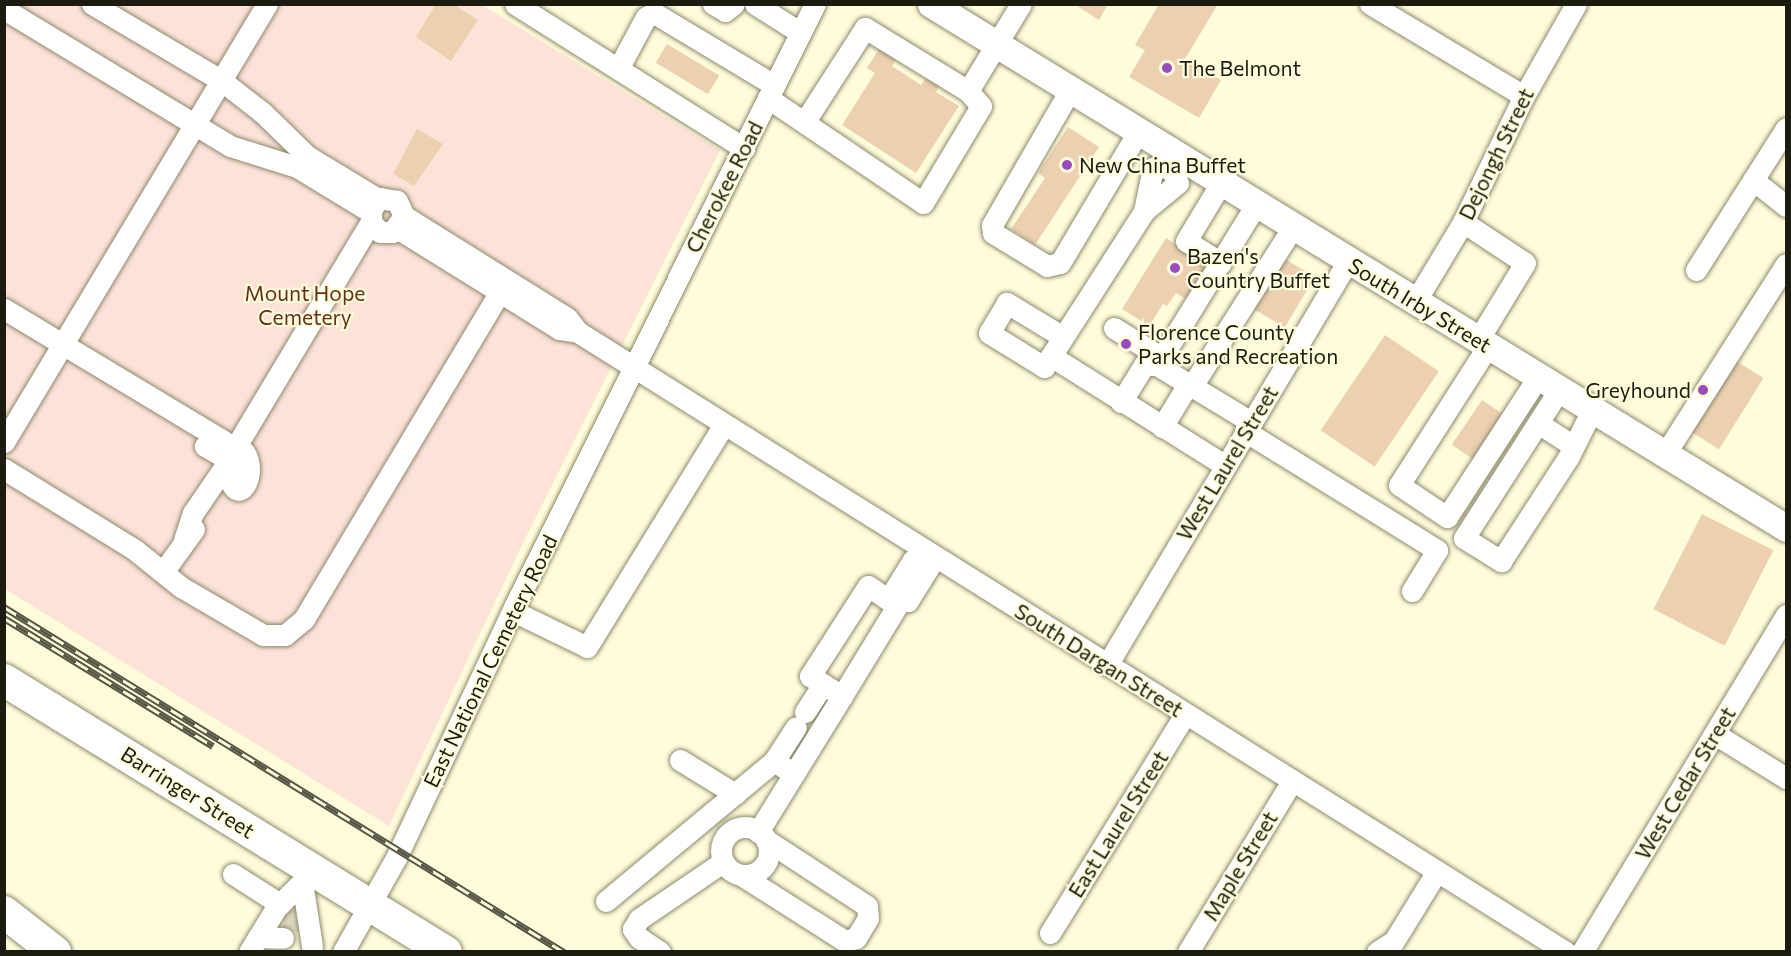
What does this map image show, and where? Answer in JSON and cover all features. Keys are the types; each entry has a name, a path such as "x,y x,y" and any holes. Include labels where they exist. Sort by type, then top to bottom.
{"highway":[{"name":"Barringer Street","path":"4,680 308,876 371,905 446,951"},
{"path":"4,912 45,948"}],"main road":[{"name":"South Irby Street","path":"931,4 1138,132 1173,161 1221,183 1786,528"}],"street":[{"path":"92,4 222,81 256,107 307,156 383,218 567,318 578,332"},
{"path":"4,442 267,4"},
{"path":"515,4 744,148"},
{"path":"713,4 725,11 734,4"},
{"path":"755,4 801,33"},
{"name":"Cherokee Road","path":"633,369 815,4"},
{"path":"968,91 1021,4"},
{"path":"1370,4 1524,96"},
{"name":"Dejongh Street","path":"1415,302 1463,222 1524,96 1576,4"},
{"path":"4,9 242,152 297,167 383,218 559,329 578,332"},
{"path":"618,69 646,17 654,13 771,92 805,121 840,148 923,203 981,106 968,91 865,28 805,121"},
{"path":"1070,90 992,225 993,233 1047,266 1060,262 1138,132"},
{"path":"1696,270 1786,128"},
{"path":"1063,337 1007,303 989,333 1044,367 1144,211 1154,168 1173,161"},
{"path":"1753,180 1786,206"},
{"path":"1221,183 1186,241 1221,263"},
{"path":"1121,402 1144,365 1160,362 1256,205"},
{"path":"160,570 184,540 193,513 237,457 383,218"},
{"path":"1463,222 1525,263 1483,343 1399,485 1447,518 1549,383"},
{"path":"1162,427 1293,227"},
{"name":"West Laurel Street","path":"1107,665 1224,465 1348,261"},
{"path":"1665,454 1786,264"},
{"path":"4,469 263,635 276,637 296,628 500,292"},
{"path":"4,309 60,350 237,457"},
{"path":"4,324 60,350"},
{"path":"1114,328 1248,427 1437,550 1412,591"},
{"name":"South Dargan Street","path":"578,332 926,556 1107,665 1566,951"},
{"path":"1051,356 1224,465"},
{"name":"East National Cemetery Road","path":"343,951 371,905 633,369"},
{"path":"1549,383 1538,423 1464,538 1501,561 1592,410"},
{"path":"1538,423 1572,445"},
{"path":"513,611 587,647 723,426"},
{"path":"4,486 127,561 160,570"},
{"path":"898,603 893,592 913,560 926,556"},
{"path":"842,696 810,676 868,586 898,603"},
{"path":"741,875 755,872 766,862 762,836 794,773 898,603"},
{"name":"West Cedar Street","path":"1582,951 1786,615"},
{"path":"606,901 774,761 823,684"},
{"name":"East Laurel Street","path":"1050,933 1185,714"},
{"path":"1715,734 1786,778"},
{"path":"680,760 735,794"},
{"path":"774,761 794,773"},
{"name":"Maple Street","path":"1188,951 1292,781"},
{"path":"743,827 762,836 867,906 868,918 856,938 845,941 723,862 721,847 729,833 743,827"},
{"path":"660,951 639,938 633,929 639,919 723,862"},
{"path":"1377,951 1394,941 1437,871"},
{"path":"233,874 283,935 333,951"},
{"path":"283,935 308,876"},
{"path":"283,935 308,876"}],"green space":[{"name":"Mount Hope Cemetery","path":"4,5 482,5 720,150 522,545 389,826 5,589"}],"building":[{"path":"436,4 453,4 478,20 451,61 416,37"},
{"path":"1074,4 1108,4 1099,20"},
{"name":"The Belmont","path":"1159,4 1218,4 1185,59 1221,80 1199,118 1129,77 1145,50 1135,45"},
{"path":"667,44 719,75 708,94 656,63"},
{"path":"879,49 896,59 892,66 921,85 927,77 940,85 936,92 959,106 916,173 842,125 875,73 867,68"},
{"path":"1068,127 1099,147 1035,245 1011,229 1045,178 1038,173"},
{"path":"417,129 443,144 414,186 393,174"},
{"path":"1166,238 1208,265 1186,299 1176,293 1167,306 1163,304 1149,326 1122,309"},
{"path":"1285,259 1315,277 1285,328 1255,310"},
{"path":"1385,335 1439,371 1375,467 1321,430"},
{"path":"1733,359 1764,378 1719,449 1688,430"},
{"path":"1482,400 1503,414 1473,459 1452,445"},
{"path":"1702,514 1773,550 1725,646 1653,609"}],"tunnel":[{"path":"283,920 300,921"}],"railway":[{"path":"4,607 564,952"},
{"path":"4,618 213,746"}],"place":[{"name":"The Belmont","path":"1167,68"},
{"name":"New China Buffet","path":"1067,165"},
{"name":"Bazen's Country Buffet","path":"1175,268"},
{"name":"Florence County Parks and Recreation","path":"1126,344"},
{"name":"Greyhound","path":"1703,390"}]}
